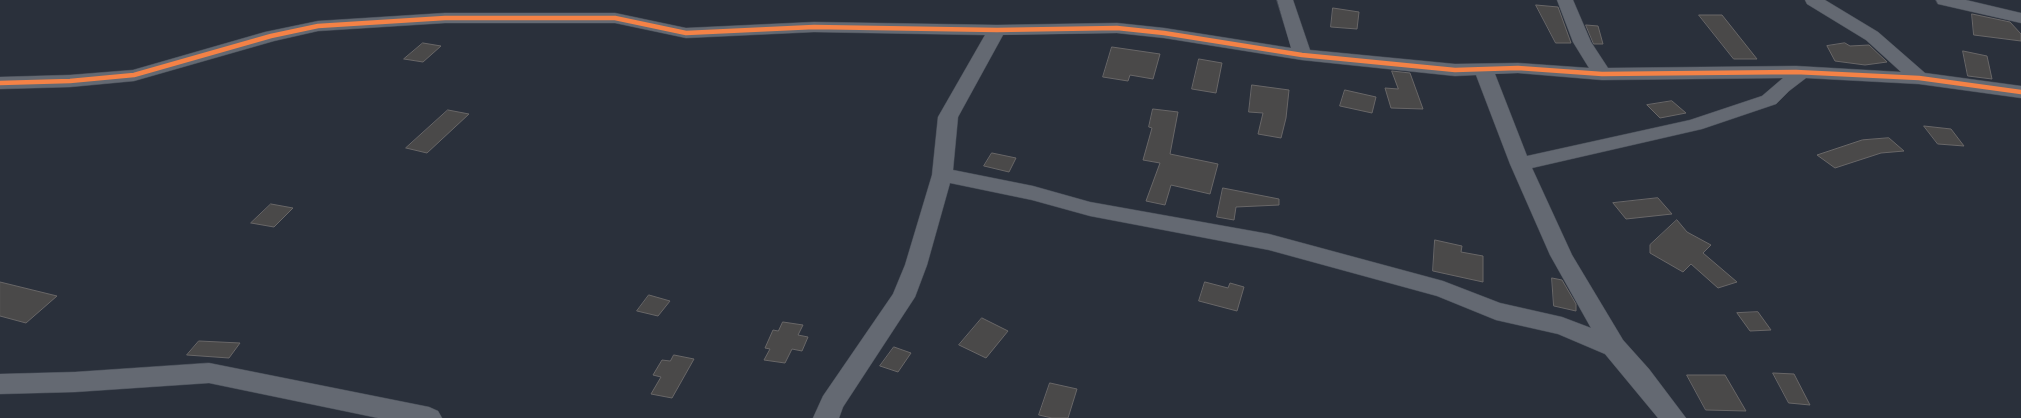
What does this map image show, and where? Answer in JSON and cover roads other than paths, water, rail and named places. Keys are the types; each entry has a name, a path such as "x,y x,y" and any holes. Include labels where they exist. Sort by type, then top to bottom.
{"street":[{"path":"1286,0 1302,55"},
{"path":"1565,0 1582,42 1602,74"},
{"path":"1813,0 1872,36 1919,78"},
{"path":"1944,0 2021,18"},
{"path":"0,83 70,81 134,75 271,36 318,26 446,18 615,18 686,33 814,27 996,30 1116,28 1164,33 1302,55 1455,70 1483,68 1602,74 1801,73 1919,78 2021,92"},
{"path":"826,418 832,404 903,297 916,265 942,175 948,118 996,30"},
{"path":"1483,68 1520,164 1561,255 1614,347 1673,418"},
{"path":"1520,164 1696,125 1769,100 1782,87 1801,73"},
{"path":"942,175 1033,193 1090,210 1270,242 1443,289 1496,311 1533,321 1562,326 1614,347"},
{"path":"0,384 75,382 209,373 429,418"}]}
